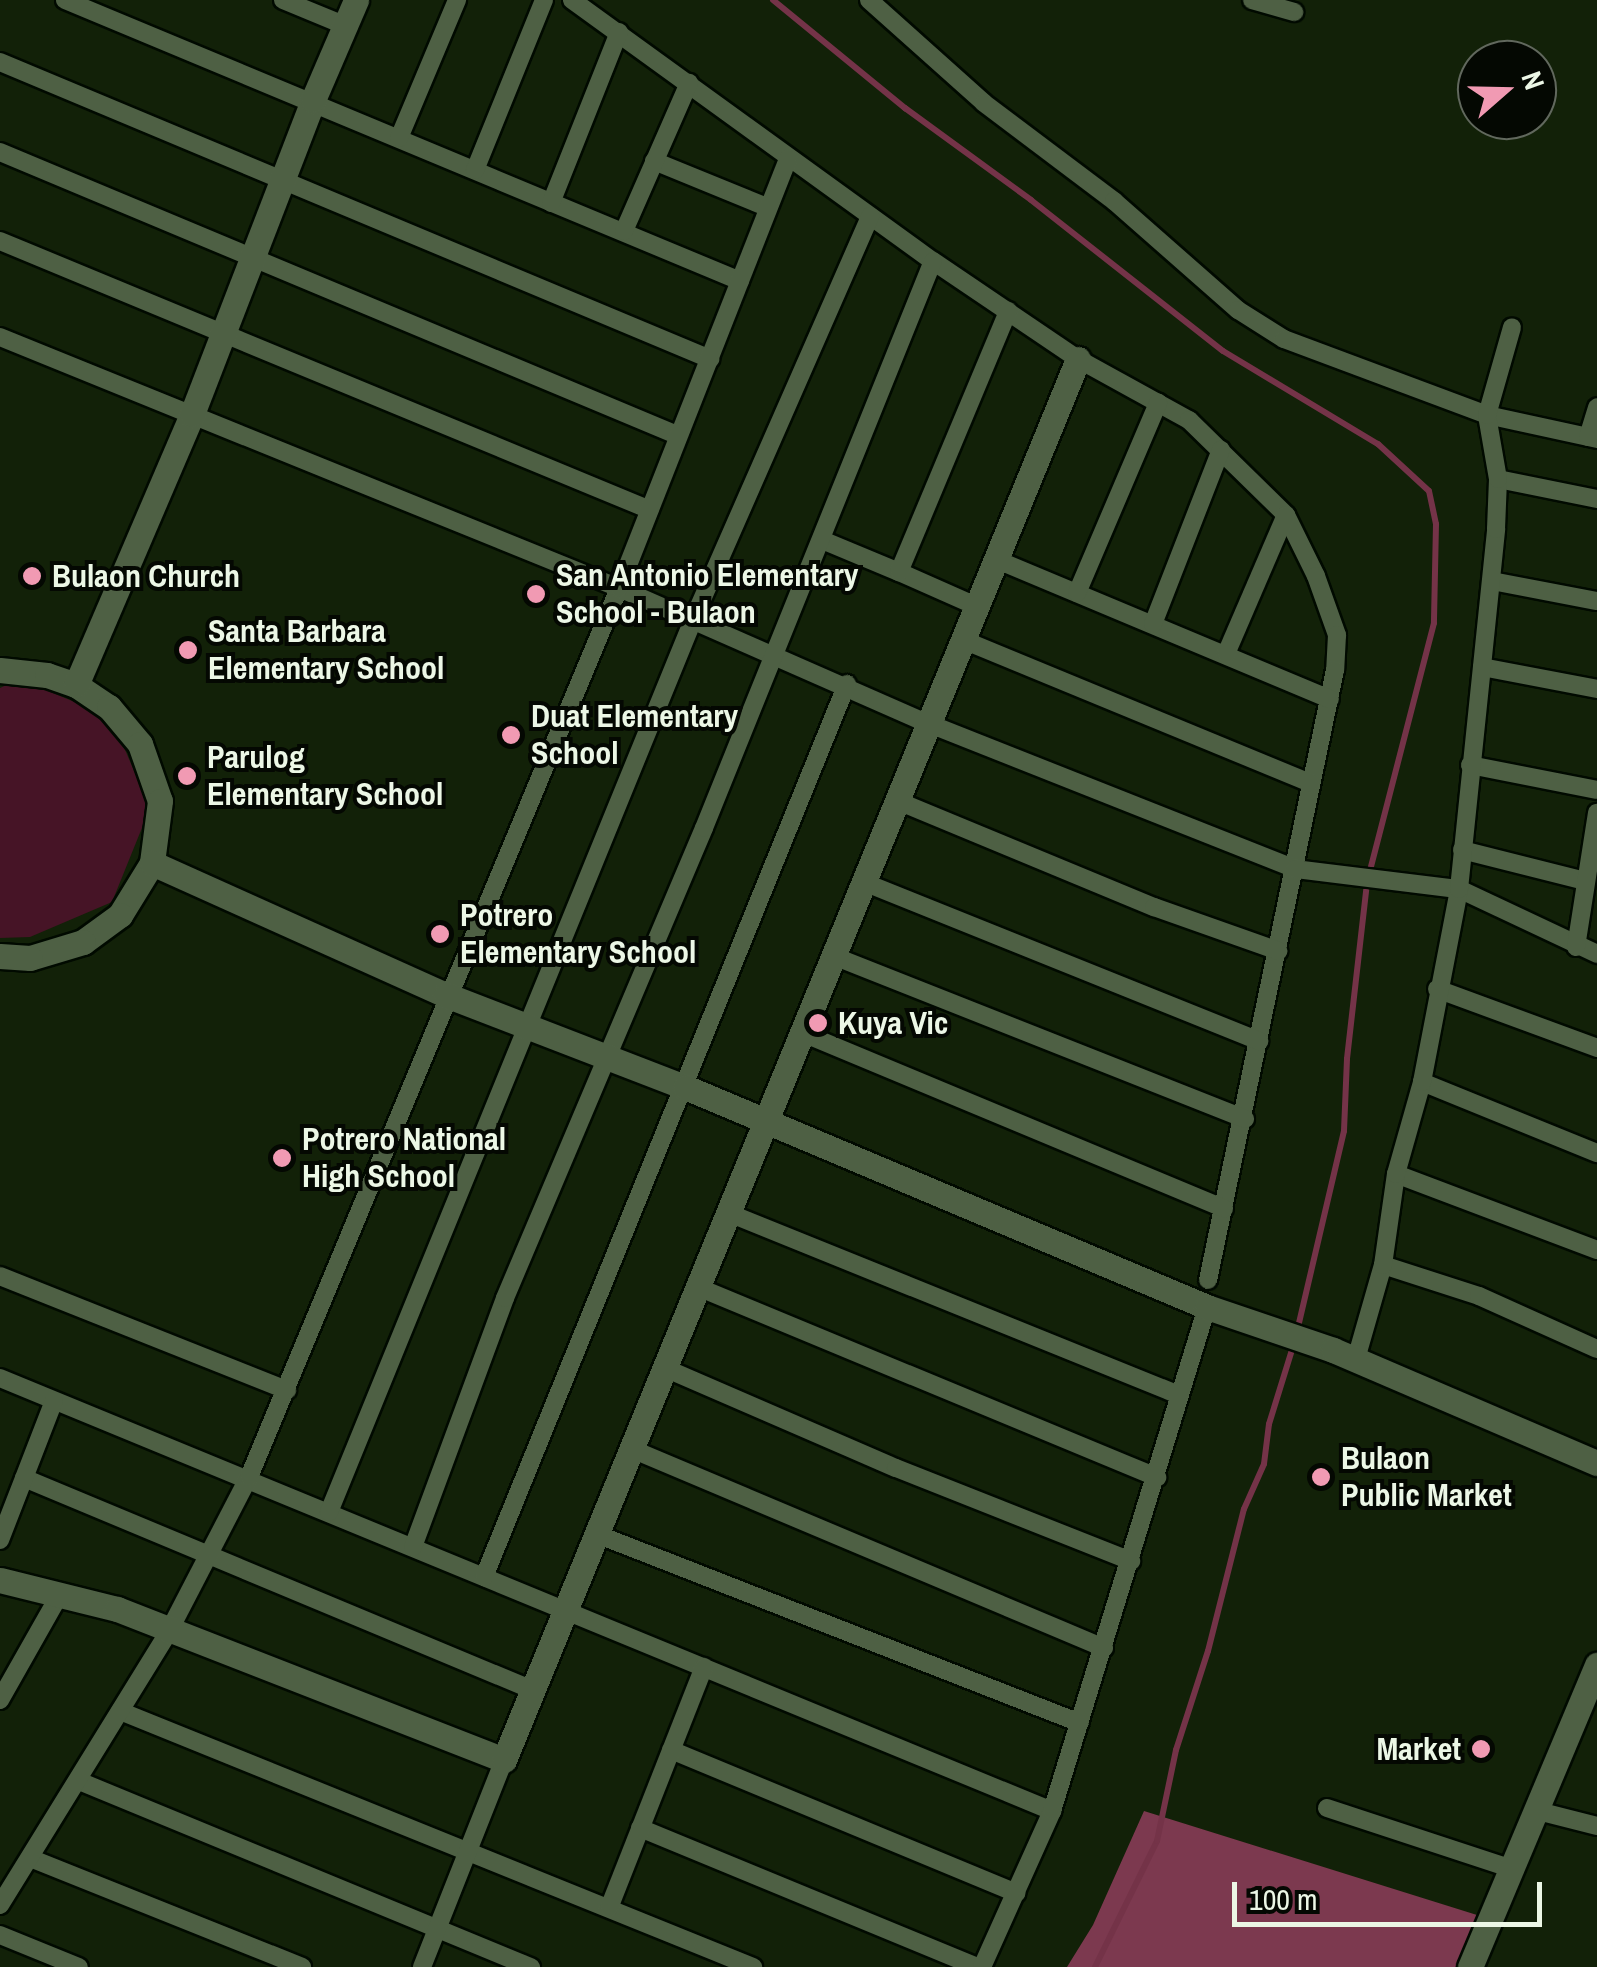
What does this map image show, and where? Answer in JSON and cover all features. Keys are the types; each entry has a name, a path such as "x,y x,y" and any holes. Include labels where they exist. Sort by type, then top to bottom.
{"street":[{"path":"65,0 740,280"},
{"path":"283,0 346,26"},
{"path":"76,686 192,414 313,100 356,0"},
{"path":"399,138 457,0"},
{"path":"474,170 544,0"},
{"path":"572,0 788,158 1078,360 1190,420 1286,515 1316,576 1337,635 1330,699 1245,1119 1208,1280"},
{"path":"1252,0 1294,12"},
{"path":"873,2 984,103 1114,201 1238,310 1284,339 1487,415 1592,438 1597,406"},
{"path":"551,203 618,32"},
{"path":"0,62 710,359"},
{"path":"624,231 689,83"},
{"path":"0,152 677,434"},
{"path":"0,1905 168,1632 249,1478 446,995 619,588 788,158"},
{"path":"654,162 767,207"},
{"path":"329,1512 693,620 870,216"},
{"path":"0,241 650,510"},
{"path":"413,1548 505,1298 822,540 933,261"},
{"path":"899,572 1008,310"},
{"path":"1344,1354 1383,1265 1396,1174 1422,1082 1459,889 1492,581 1498,478 1487,415 1512,326"},
{"path":"0,336 619,588 847,684 928,723 1295,869 1459,889 1597,954"},
{"path":"422,1967 1078,360"},
{"path":"1077,594 1158,403"},
{"path":"1153,624 1220,450"},
{"path":"1498,478 1597,499"},
{"path":"1226,654 1286,515"},
{"path":"822,540 976,606"},
{"path":"996,559 1330,699"},
{"path":"1492,581 1597,600"},
{"path":"961,639 1310,784"},
{"path":"1482,667 1597,689"},
{"path":"0,670 47,675 76,686 109,707 140,744 160,801 152,864 120,915 84,942 30,958 0,956"},
{"path":"484,1576 847,684"},
{"path":"1470,765 1597,790"},
{"path":"900,802 1154,907 1278,951"},
{"path":"1576,947 1597,813"},
{"path":"1462,850 1585,882"},
{"path":"152,864 446,995 684,1087 1208,1307 1344,1354 1597,1463"},
{"path":"866,884 1259,1041"},
{"path":"836,957 1245,1119"},
{"path":"1437,988 1597,1048"},
{"path":"804,1034 1224,1208"},
{"path":"1422,1082 1597,1153"},
{"path":"1396,1174 1597,1250"},
{"path":"731,1214 1178,1395"},
{"path":"1383,1265 1480,1296 1597,1349"},
{"path":"0,1276 288,1390"},
{"path":"700,1288 1156,1477"},
{"path":"640,1828 980,1967 1052,1811 1203,1320"},
{"path":"667,1369 896,1468 1131,1560"},
{"path":"0,1378 1052,1811"},
{"path":"0,1540 54,1401"},
{"path":"634,1450 1104,1648"},
{"path":"24,1478 207,1558 535,1691"},
{"path":"599,1535 1080,1722"},
{"path":"0,1580 117,1609 504,1760"},
{"path":"0,1700 60,1594"},
{"path":"1470,1967 1597,1664"},
{"path":"609,1908 704,1667"},
{"path":"120,1710 470,1849 752,1967"},
{"path":"671,1750 1017,1893"},
{"path":"79,1781 530,1967"},
{"path":"1326,1808 1513,1869"},
{"path":"1538,1811 1597,1826"},
{"path":"30,1858 302,1967"},
{"path":"0,1935 79,1967"}],"shaded area":[{"path":"19,679 111,717 150,808 112,902 30,937 0,938 0,688"},
{"path":"1144,1811 1477,1915 1456,1967 1067,1967 1093,1925"}],"waterway":[{"path":"773,0 905,108 1031,200 1223,351 1378,444 1429,491 1436,524 1434,623 1367,883 1347,1059 1344,1131 1297,1331"},
{"path":"1095,1967 1157,1841 1176,1750 1208,1651 1244,1509 1264,1464 1269,1424 1294,1343"}],"place":[{"name":"Bulaon Church","path":"32,576"},
{"name":"San Antonio Elementary School - Bulaon","path":"536,594"},
{"name":"Santa Barbara Elementary School","path":"188,650"},
{"name":"Duat Elementary School","path":"511,735"},
{"name":"Parulog Elementary School","path":"187,776"},
{"name":"Potrero Elementary School","path":"440,934"},
{"name":"Kuya Vic","path":"818,1023"},
{"name":"Potrero National High School","path":"282,1158"},
{"name":"Bulaon Public Market","path":"1321,1477"},
{"name":"Market","path":"1481,1749"}]}
